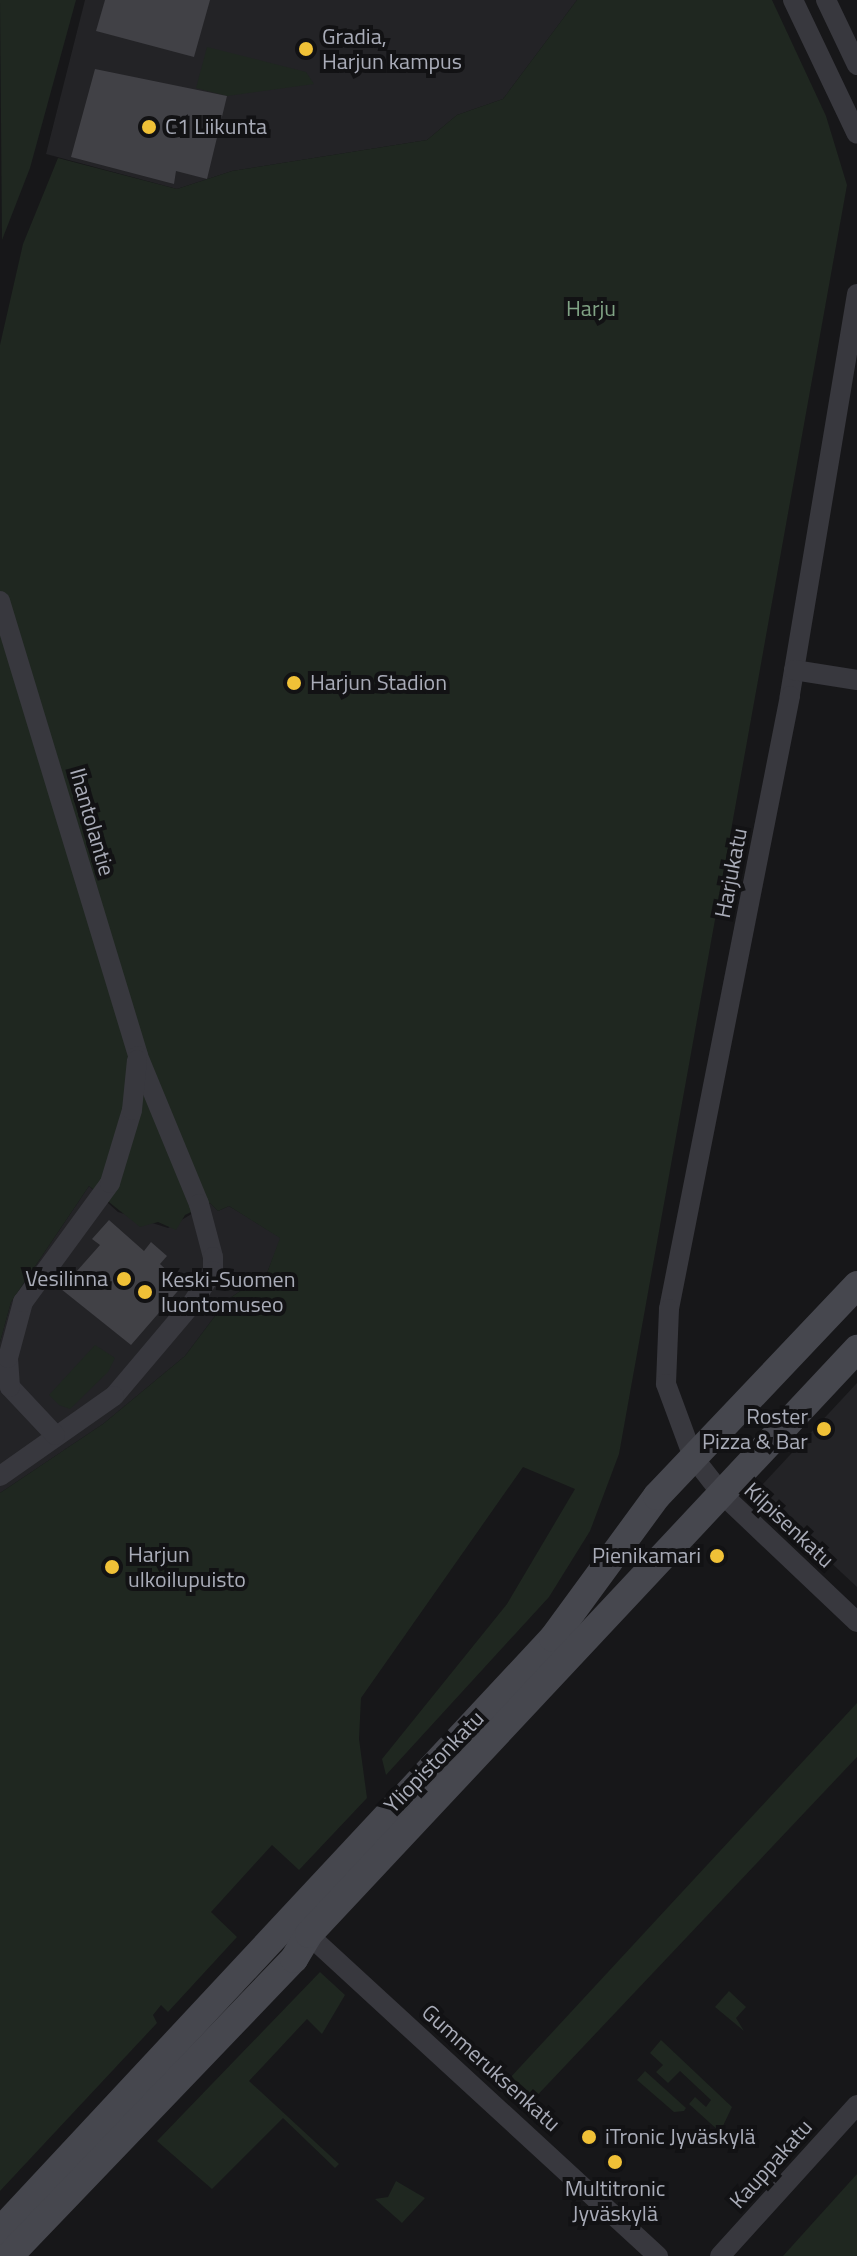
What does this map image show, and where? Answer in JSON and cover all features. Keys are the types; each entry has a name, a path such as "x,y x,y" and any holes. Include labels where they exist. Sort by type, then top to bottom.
{"main road":[{"name":"Yliopistonkatu","path":"9,2256 294,1959 299,1926 553,1638 620,1543 693,1457 857,1285"},
{"name":"Yliopistonkatu","path":"0,2231 722,1494 857,1349"}],"street":[{"path":"793,0 857,134"},
{"path":"826,0 857,65"},
{"name":"Harjukatu","path":"693,1457 666,1384 669,1309 794,670 857,294"},
{"name":"Ihantolantie","path":"0,601 138,1056 212,1241 213,1271 163,1342 114,1396 0,1476"},
{"path":"794,670 857,680"},
{"name":"Ihantolantie","path":"55,1435 10,1387 8,1358 23,1302 110,1183 132,1110 138,1056"},
{"name":"Kilpisenkatu","path":"693,1457 722,1494 857,1622"},
{"name":"Gummeruksenkatu","path":"299,1926 658,2256"},
{"name":"Kauppakatu","path":"720,2256 857,2105"}],"shaded area":[{"name":"Gradia, Harjun kampus","path":"85,0 577,0 503,99 457,115 427,140 232,171 177,189 46,154"},
{"path":"89,1186 118,1212 168,1228 210,1203 218,1211 229,1206 281,1238 267,1273 227,1300 185,1356 103,1424 0,1493 0,1342 11,1302"},
{"path":"857,1383 857,1587 765,1501 762,1485"}],"green space":[{"path":"0,0 76,0 30,168 2,240"},
{"name":"Harju","path":"577,0 772,0 826,116 847,185 619,1454 590,1531 549,1597 386,1775 382,1759 507,1604 575,1489 523,1467 361,1698 359,1739 367,1798 299,1870 272,1845 211,1912 237,1937 168,2012 161,2005 153,2015 157,2023 0,2191 0,1493 103,1424 185,1356 227,1300 267,1273 280,1238 229,1206 218,1211 210,1203 185,1215 176,1230 158,1222 140,1227 89,1186 11,1302 0,1342 0,345 23,244 58,158 177,189 232,171 427,140 457,115 503,99"},
{"path":"207,47 306,72 314,84 227,96 196,88"},
{"path":"95,1345 115,1358 108,1372 70,1409 59,1405 49,1395"},
{"path":"857,1703 857,1757 530,2103 509,2079"},
{"path":"320,1972 345,1995 322,2034 307,2019 249,2081 339,2164 335,2168 283,2118 212,2189 157,2141"},
{"path":"729,1991 746,2007 736,2018 744,2031 715,2007"},
{"path":"661,2040 732,2107 720,2132 689,2104 695,2097 706,2107 711,2100 680,2071 668,2083 656,2072 663,2065 650,2053"},
{"path":"645,2071 686,2108 684,2111 674,2112 637,2080"},
{"path":"857,2174 857,2256 783,2256"},
{"path":"396,2181 425,2198 402,2223 375,2199 388,2197"}],"building":[{"path":"105,0 210,0 194,57 96,31"},
{"name":"C1 Liikunta","path":"95,69 227,96 207,179 176,171 174,184 71,157"},
{"name":"Vesilinna","path":"109,1220 144,1251 151,1242 167,1256 160,1264 183,1285 131,1345 61,1289 100,1245 92,1239"}],"place":[{"name":"Gradia, Harjun kampus","path":"306,49"},
{"name":"C1 Liikunta","path":"149,127"},
{"name":"Harjun Stadion","path":"294,683"},
{"name":"Vesilinna","path":"124,1279"},
{"name":"Keski-Suomen luontomuseo","path":"145,1292"},
{"name":"Roster Pizza & Bar","path":"824,1429"},
{"name":"Pienikamari","path":"717,1556"},
{"name":"Harjun ulkoilupuisto","path":"112,1567"},
{"name":"iTronic Jyväskylä","path":"589,2137"},
{"name":"Multitronic Jyväskylä","path":"615,2162"}]}
